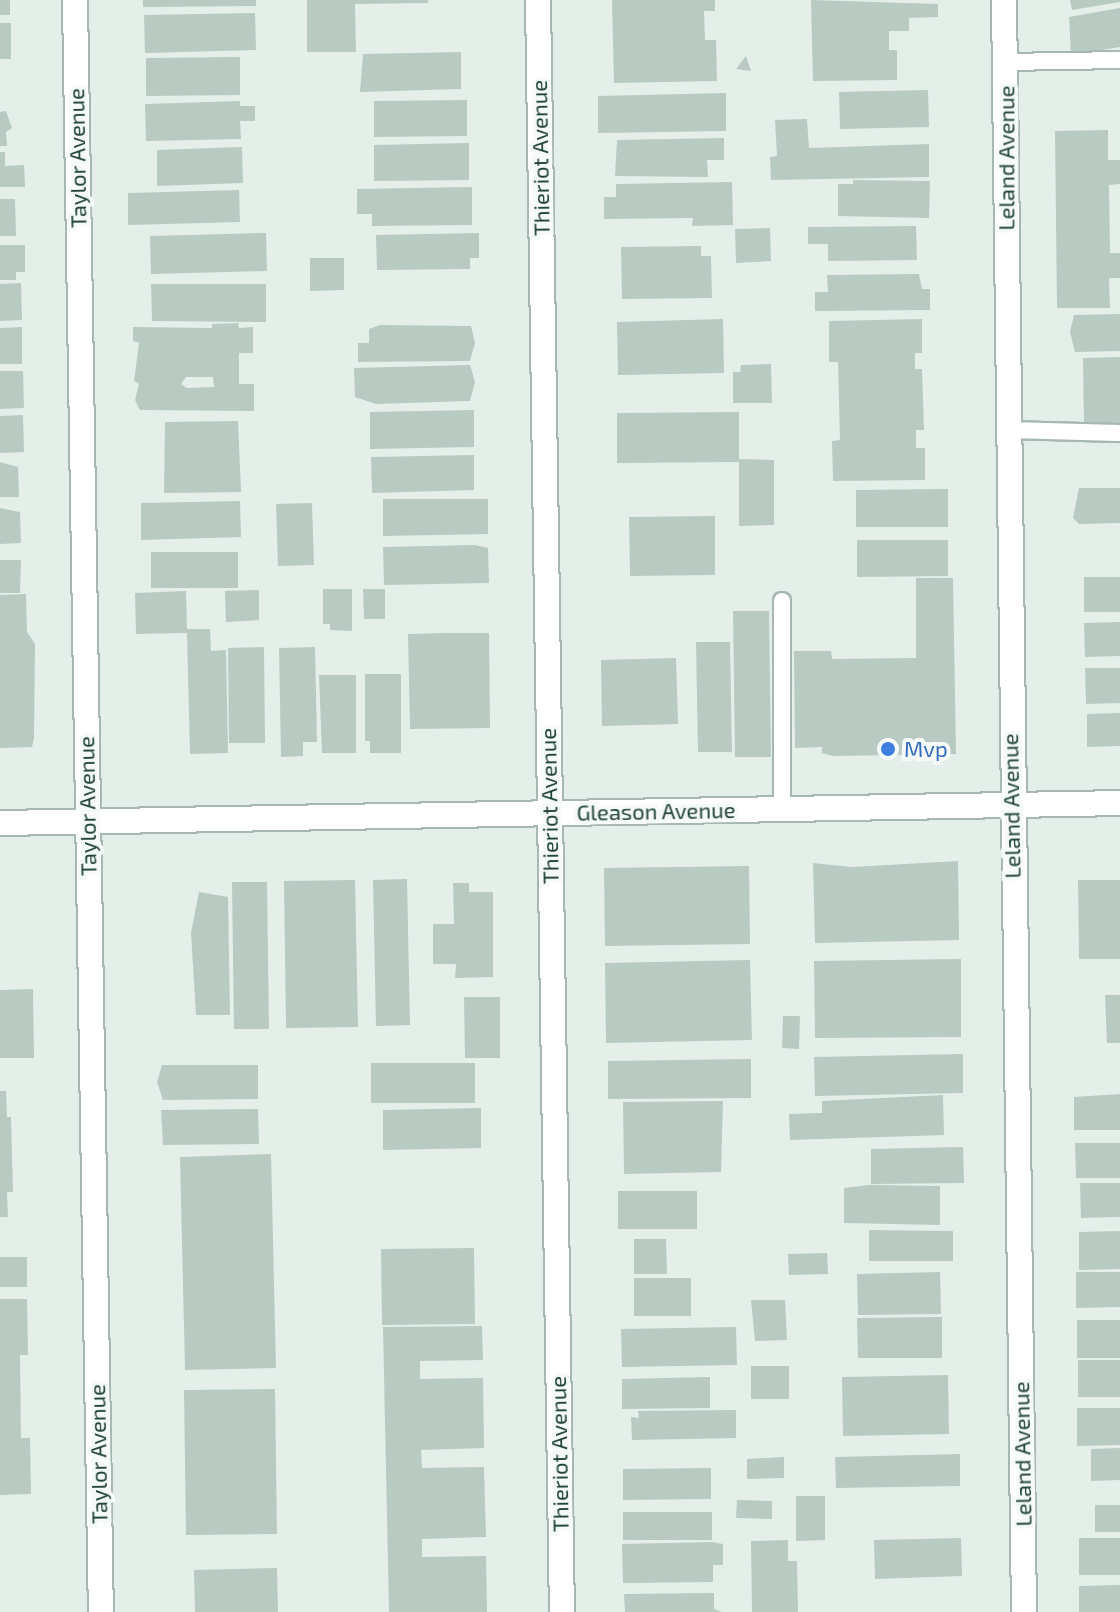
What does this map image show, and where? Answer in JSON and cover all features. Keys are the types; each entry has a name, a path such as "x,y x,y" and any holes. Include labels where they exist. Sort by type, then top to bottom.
{"street":[{"name":"Taylor Avenue","path":"75,0 101,1612"},
{"name":"Thieriot Avenue","path":"538,0 562,1612"},
{"name":"Leland Avenue","path":"1004,0 1011,804 1024,1612"},
{"name":"Gleason Avenue","path":"0,823 1120,803"}],"lane":[{"path":"1006,62 1120,60"},
{"path":"1008,430 1120,433"},
{"path":"782,601 782,809"}],"building":[{"path":"0,0 10,0 10,15 0,15"},
{"path":"143,0 256,0 256,6 143,7"},
{"path":"307,0 428,0 428,3 355,4 356,52 307,52"},
{"path":"612,0 715,0 715,11 704,11 705,40 716,40 717,81 614,83"},
{"path":"811,0 938,4 938,17 909,18 909,31 889,31 889,50 897,50 897,80 813,81"},
{"path":"1070,0 1120,0 1120,2 1072,10"},
{"path":"1120,8 1120,47 1071,55 1069,17"},
{"path":"255,13 256,50 145,53 144,15"},
{"path":"0,23 11,23 11,59 0,59"},
{"path":"461,52 461,89 360,92 363,54"},
{"path":"746,56 751,71 736,69"},
{"path":"240,57 240,95 146,96 146,58"},
{"path":"928,90 929,127 840,129 839,92"},
{"path":"726,93 726,131 598,133 598,96"},
{"path":"467,100 467,136 374,137 374,101"},
{"path":"240,101 240,106 255,106 255,121 240,121 241,139 146,141 145,104"},
{"path":"6,111 12,128 6,132 7,146 0,146 0,112"},
{"path":"807,119 809,148 929,144 929,177 771,180 770,157 777,156 775,120"},
{"path":"1108,130 1108,160 1120,160 1120,184 1109,185 1110,253 1120,253 1120,278 1109,278 1110,308 1057,308 1055,131"},
{"path":"724,138 724,160 707,160 708,177 615,176 617,140"},
{"path":"469,143 469,180 374,181 374,145"},
{"path":"242,147 243,183 157,186 157,150"},
{"path":"0,152 5,152 5,166 24,165 25,187 0,187"},
{"path":"853,180 930,181 929,218 838,216 838,184 853,184"},
{"path":"732,182 733,225 692,226 693,218 604,219 604,197 616,197 616,184"},
{"path":"472,187 472,225 372,226 372,214 357,214 357,189"},
{"path":"239,190 240,222 128,225 128,193"},
{"path":"0,199 15,199 16,236 0,236"},
{"path":"916,226 917,260 828,261 828,244 808,244 808,227"},
{"path":"770,228 771,261 736,263 735,229"},
{"path":"266,233 267,271 151,274 150,236"},
{"path":"479,233 479,258 470,258 470,269 377,270 376,235"},
{"path":"0,245 25,245 25,272 16,272 16,280 0,280"},
{"path":"701,246 701,256 711,256 712,298 622,299 621,247"},
{"path":"310,258 344,258 344,290 310,291"},
{"path":"919,274 922,289 930,289 930,310 815,311 815,292 828,292 827,275"},
{"path":"21,283 22,320 0,321 0,284"},
{"path":"151,284 266,284 266,322 152,321"},
{"path":"1120,314 1120,351 1075,352 1070,332 1074,315"},
{"path":"723,319 724,373 618,375 617,322"},
{"path":"922,319 922,353 915,353 915,369 922,369 924,430 916,430 916,448 925,448 925,480 833,481 832,441 840,440 838,362 829,362 829,321"},
{"path":"238,323 239,328 253,327 253,353 239,353 239,384 254,384 254,411 140,410 135,400 139,384 134,381 139,343 133,341 133,327 212,328 212,324","holes":["186,377 213,377 214,387 187,388 181,384"]},
{"path":"380,325 471,326 475,343 470,361 358,362 358,343 369,343 369,329"},
{"path":"22,327 22,364 0,364 0,328"},
{"path":"1120,357 1120,428 1084,429 1083,358"},
{"path":"771,364 772,403 733,403 733,372 740,372 741,365"},
{"path":"470,365 475,382 470,401 376,404 355,397 354,368"},
{"path":"0,371 23,371 24,408 0,409"},
{"path":"474,410 474,447 370,449 370,412"},
{"path":"739,412 739,462 617,463 617,413"},
{"path":"23,415 24,452 0,453 0,416"},
{"path":"238,421 241,492 164,493 165,422"},
{"path":"474,455 474,490 372,493 371,457"},
{"path":"739,459 774,460 774,525 739,526"},
{"path":"0,462 18,467 19,497 0,497"},
{"path":"1079,488 1120,488 1120,523 1079,524 1073,518"},
{"path":"948,489 948,527 856,527 856,490"},
{"path":"383,499 488,499 488,534 383,536"},
{"path":"240,501 241,537 141,540 141,503"},
{"path":"312,503 314,565 278,566 276,504"},
{"path":"0,508 20,512 21,543 0,544"},
{"path":"715,516 715,575 630,576 629,517"},
{"path":"857,540 948,540 948,576 857,577"},
{"path":"475,545 488,548 489,583 384,585 383,547"},
{"path":"151,552 238,552 238,588 151,588"},
{"path":"0,560 21,560 20,593 0,593"},
{"path":"1084,577 1120,577 1120,612 1084,612"},
{"path":"916,578 953,578 956,754 833,756 822,753 822,747 795,748 794,651 831,651 832,659 916,658"},
{"path":"323,589 352,589 352,631 330,630 330,624 323,624"},
{"path":"363,589 385,589 385,619 364,619"},
{"path":"259,590 259,620 226,622 225,591"},
{"path":"186,591 187,629 210,629 211,651 226,650 228,753 190,754 187,633 136,634 135,593"},
{"path":"26,594 27,632 35,644 34,738 32,747 0,748 0,595"},
{"path":"733,611 769,611 771,757 735,757"},
{"path":"1120,622 1120,656 1085,657 1084,623"},
{"path":"489,633 490,728 410,729 408,634"},
{"path":"696,642 730,642 732,752 698,752"},
{"path":"264,647 265,743 229,743 228,648"},
{"path":"315,647 317,742 303,742 303,756 281,757 279,648"},
{"path":"676,658 678,724 602,726 601,660"},
{"path":"1085,668 1120,668 1120,703 1086,704"},
{"path":"365,674 401,674 401,753 370,753 370,741 365,741"},
{"path":"319,675 356,675 356,753 322,753"},
{"path":"1120,713 1120,746 1087,747 1087,714"},
{"path":"958,861 959,940 815,943 813,863 852,867"},
{"path":"749,866 750,944 605,946 604,868"},
{"path":"407,879 410,1025 376,1026 373,880"},
{"path":"355,880 358,1027 286,1028 284,881"},
{"path":"1078,880 1120,880 1120,959 1079,959"},
{"path":"232,882 267,882 269,1029 234,1029"},
{"path":"453,883 469,883 469,892 493,892 493,977 455,978 456,964 433,964 433,924 454,924"},
{"path":"199,892 228,897 230,1015 196,1015 191,933"},
{"path":"961,959 961,1037 815,1038 814,961"},
{"path":"750,960 752,1040 606,1043 605,963"},
{"path":"33,989 34,1058 0,1058 0,990"},
{"path":"1105,995 1120,995 1120,1043 1107,1043"},
{"path":"464,997 500,997 500,1058 465,1058"},
{"path":"783,1016 800,1016 799,1049 782,1048"},
{"path":"963,1054 963,1093 815,1096 814,1057"},
{"path":"751,1059 751,1098 608,1099 608,1061"},
{"path":"371,1063 475,1063 475,1103 371,1103"},
{"path":"162,1065 258,1065 258,1099 163,1100 157,1082"},
{"path":"0,1091 6,1091 7,1117 11,1117 13,1192 7,1192 8,1217 0,1217"},
{"path":"1120,1094 1120,1130 1074,1130 1074,1097"},
{"path":"943,1095 944,1135 790,1140 789,1114 822,1113 822,1101"},
{"path":"723,1101 721,1172 624,1174 623,1102"},
{"path":"481,1108 481,1148 383,1150 383,1110"},
{"path":"258,1109 259,1144 163,1145 161,1110"},
{"path":"1075,1143 1120,1143 1120,1178 1076,1178"},
{"path":"963,1147 964,1183 871,1184 871,1149"},
{"path":"271,1154 276,1368 185,1370 180,1157"},
{"path":"1080,1183 1120,1183 1120,1217 1081,1218"},
{"path":"869,1185 940,1186 940,1225 844,1223 844,1188"},
{"path":"618,1191 697,1191 697,1229 618,1229"},
{"path":"869,1230 953,1231 953,1261 869,1261"},
{"path":"1120,1231 1120,1269 1079,1270 1079,1232"},
{"path":"634,1239 666,1239 667,1274 634,1274"},
{"path":"474,1248 475,1324 382,1325 381,1249"},
{"path":"827,1253 828,1274 789,1275 788,1254"},
{"path":"0,1257 27,1257 27,1287 0,1287"},
{"path":"940,1272 941,1314 858,1315 857,1274"},
{"path":"1076,1272 1120,1272 1120,1307 1076,1308"},
{"path":"634,1278 691,1278 691,1316 634,1316"},
{"path":"0,1299 27,1299 28,1355 20,1355 21,1438 30,1438 31,1494 0,1495"},
{"path":"751,1300 785,1300 787,1340 755,1341"},
{"path":"942,1317 942,1358 858,1358 857,1318"},
{"path":"1077,1320 1120,1320 1120,1358 1077,1358"},
{"path":"482,1326 483,1360 420,1361 420,1379 483,1378 484,1448 421,1450 422,1468 484,1467 486,1537 422,1539 422,1557 486,1556 487,1612 389,1612 383,1327"},
{"path":"736,1327 737,1365 622,1367 621,1329"},
{"path":"1078,1360 1120,1360 1120,1397 1078,1397"},
{"path":"751,1366 789,1366 789,1399 751,1399"},
{"path":"948,1375 949,1434 843,1436 842,1377"},
{"path":"710,1377 710,1408 622,1409 622,1379"},
{"path":"275,1389 277,1534 186,1535 184,1390"},
{"path":"1077,1408 1120,1408 1120,1445 1077,1446"},
{"path":"736,1410 736,1438 632,1440 631,1417 639,1418 638,1411"},
{"path":"1120,1448 1120,1480 1091,1481 1091,1449"},
{"path":"960,1454 960,1486 836,1488 835,1457"},
{"path":"784,1457 784,1478 747,1479 747,1459"},
{"path":"711,1468 711,1499 623,1500 623,1469"},
{"path":"796,1496 825,1496 825,1540 796,1541"},
{"path":"737,1500 772,1501 772,1519 736,1518"},
{"path":"1095,1505 1120,1505 1120,1532 1095,1532"},
{"path":"623,1512 712,1512 712,1540 623,1540"},
{"path":"961,1538 962,1576 875,1579 874,1540"},
{"path":"1079,1538 1120,1538 1120,1575 1079,1575"},
{"path":"788,1540 788,1561 797,1561 798,1612 752,1612 751,1541"},
{"path":"622,1544 723,1544 723,1565 713,1565 713,1582 623,1583"},
{"path":"277,1568 278,1612 195,1612 194,1570"},
{"path":"1120,1585 1120,1612 1079,1612 1079,1586"},
{"path":"714,1593 714,1609 722,1612 625,1612 624,1594"}],"place":[{"name":"Mvp","path":"888,749"}]}
